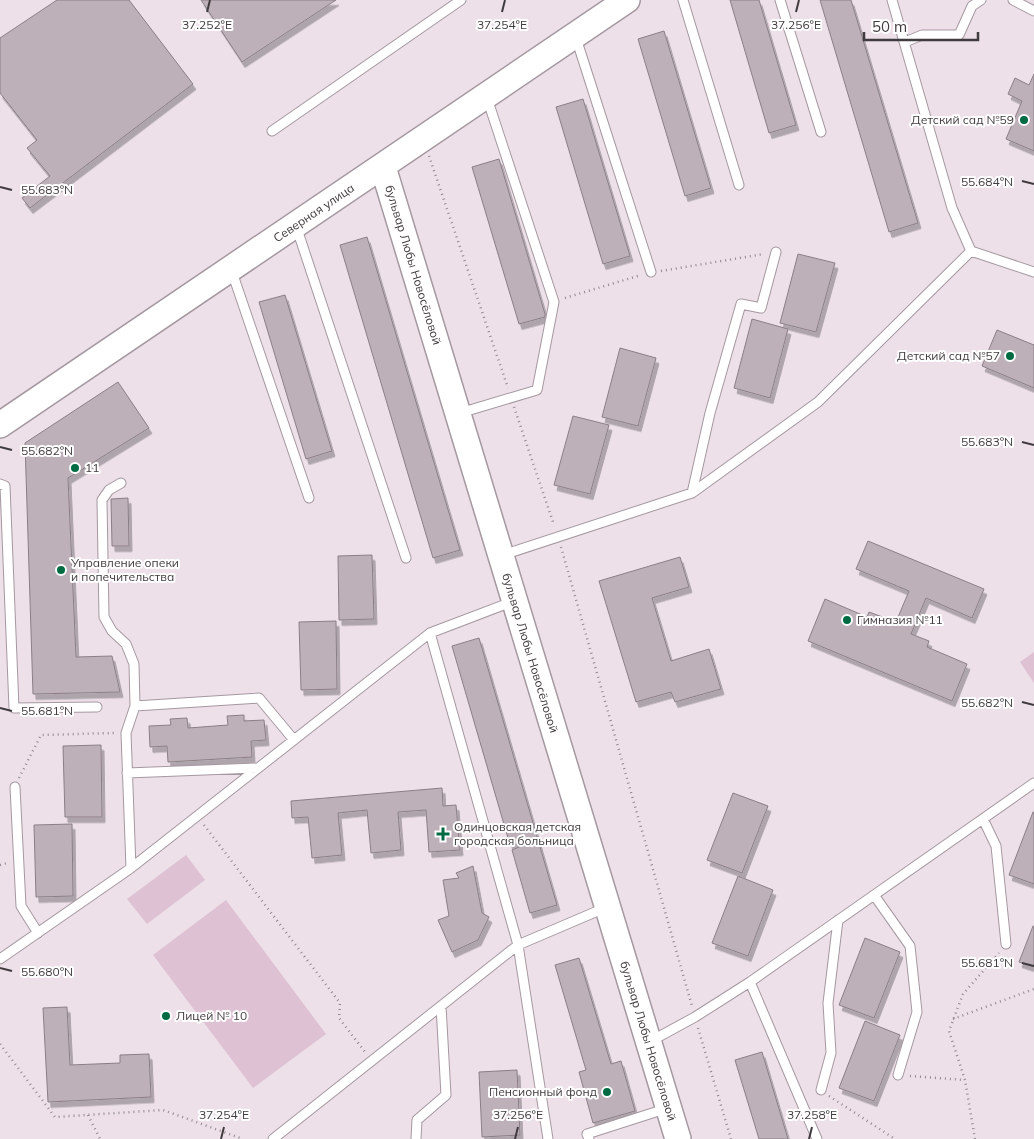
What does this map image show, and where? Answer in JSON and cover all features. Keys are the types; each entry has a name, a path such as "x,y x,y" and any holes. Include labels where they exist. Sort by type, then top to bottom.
{"street":[{"name":"Северная улица","path":"0,425 627,0"},
{"name":"бульвар Любы Новосёловой","path":"383,167 678,1139"}],"lane":[{"path":"272,131 461,0"},
{"path":"683,0 739,184"},
{"path":"780,0 821,132"},
{"path":"892,0 952,208 971,251 1034,272"},
{"path":"905,42 922,35 959,35 972,6 980,0"},
{"path":"1013,0 1034,11"},
{"path":"576,35 651,272"},
{"path":"458,413 537,390 554,302 486,96"},
{"path":"295,225 406,558"},
{"path":"501,555 692,493 818,402 971,251"},
{"path":"692,493 710,412 741,304 761,308 776,252"},
{"path":"231,269 309,498"},
{"path":"121,482 108,490 102,500 104,617 112,631 126,644 134,664 135,706 126,732 131,868"},
{"path":"0,484 5,486 14,708 97,707"},
{"path":"0,959 131,868 430,634 514,601"},
{"path":"430,634 518,945 548,1139"},
{"path":"135,706 259,698 294,740"},
{"path":"127,773 258,768"},
{"path":"648,1042 695,1017 750,982 1034,783"},
{"path":"15,787 21,906 38,933"},
{"path":"983,818 996,846 1006,944"},
{"path":"874,895 910,946 917,1012 898,1075"},
{"path":"273,1139 518,945 607,907"},
{"path":"821,1090 831,1053 828,1003 838,920"},
{"path":"750,982 817,1139"},
{"path":"416,1139 417,1120 446,1095 441,1006"},
{"path":"589,1139 588,1134 668,1108"}],"path":[{"path":"423,138 558,536 731,1139"},
{"path":"15,787 41,735 126,732"},
{"path":"197,816 340,1003 339,1018 372,1061"},
{"path":"975,1139 965,1080 949,1030 963,994 1006,944"},
{"path":"953,1019 1034,989"},
{"path":"0,1044 55,1117 163,1110 244,1139"},
{"path":"898,1075 965,1080"},
{"path":"821,1090 891,1139"},
{"path":"88,1115 100,1139"}],"shaded area":[{"path":"1034,652 1034,683 1020,662"},
{"path":"186,855 205,880 147,924 127,899"},
{"path":"226,900 326,1034 253,1088 153,955"}],"building":[{"path":"57,0 129,0 193,84 30,208 22,198 50,176 27,148 37,140 0,93 0,38"},
{"path":"201,0 336,0 242,62"},
{"path":"730,0 759,0 796,125 769,133"},
{"path":"820,0 851,0 918,223 889,232"},
{"path":"664,31 711,188 685,196 638,39"},
{"name":"Детский сад №59","path":"1034,74 1034,151 1006,139 1022,101 1008,94 1015,78 1029,85"},
{"path":"583,99 630,256 603,264 556,107"},
{"path":"499,159 545,314 545,317 519,324 472,167"},
{"path":"367,237 460,550 433,558 340,245"},
{"path":"798,254 835,263 816,332 780,323"},
{"path":"285,295 332,451 306,459 259,302"},
{"path":"752,319 788,329 770,398 734,388"},
{"name":"Детский сад №57","path":"997,330 1034,345 1034,388 982,366"},
{"path":"620,348 656,358 638,426 602,417"},
{"path":"118,382 149,428 68,478 76,657 112,656 120,692 33,694 25,443"},
{"path":"573,416 609,425 590,494 554,485"},
{"path":"128,498 129,546 112,546 111,499"},
{"name":"Гимназия №11","path":"868,541 984,589 972,618 926,598 911,634 929,641 927,647 967,664 952,701 808,641 825,599 867,617 869,612 896,622 909,591 856,569"},
{"path":"372,555 374,619 339,620 338,556"},
{"path":"680,557 689,587 652,598 671,661 709,649 721,689 675,702 671,692 636,702 599,581"},
{"path":"336,621 337,689 301,690 299,622"},
{"path":"479,638 557,905 530,913 512,850 526,844 510,845 452,646"},
{"path":"244,715 244,721 264,720 266,740 251,741 252,757 168,762 167,746 150,747 149,726 171,725 170,719 187,718 188,728 228,725 227,716"},
{"path":"101,745 102,817 65,817 63,746"},
{"name":"Одинцовская детская городская больница","path":"442,788 443,806 456,805 460,850 429,852 426,810 398,812 401,850 371,853 367,810 338,813 342,855 312,858 308,817 292,818 291,801"},
{"path":"733,793 768,806 742,873 707,860"},
{"path":"1034,812 1034,884 1009,875"},
{"path":"72,824 73,896 36,897 34,825"},
{"path":"473,866 482,913 489,917 478,940 452,952 438,920 449,916 443,880 459,878 456,873"},
{"path":"738,876 773,890 748,956 712,943"},
{"path":"1034,926 1034,967 1019,962"},
{"path":"865,938 900,952 874,1018 839,1005"},
{"path":"579,958 611,1064 621,1061 635,1111 593,1123 579,1072 586,1070 555,965"},
{"path":"67,1007 70,1065 120,1063 120,1055 149,1054 151,1097 48,1102 43,1008"},
{"path":"865,1021 900,1035 874,1101 839,1088"},
{"path":"762,1052 788,1139 759,1139 735,1060"},
{"path":"517,1070 520,1135 482,1137 479,1072"}],"place":[{"name":"Детский сад №59","path":"1024,120"},
{"name":"Детский сад №57","path":"1010,356"},
{"name":"11","path":"75,468"},
{"name":"Управление опеки и попечительства","path":"61,570"},
{"name":"Гимназия №11","path":"847,620"},
{"name":"Одинцовская детская городская больница","path":"443,834"},
{"name":"Лицей № 10","path":"166,1016"},
{"name":"Пенсионный фонд","path":"607,1092"}]}
